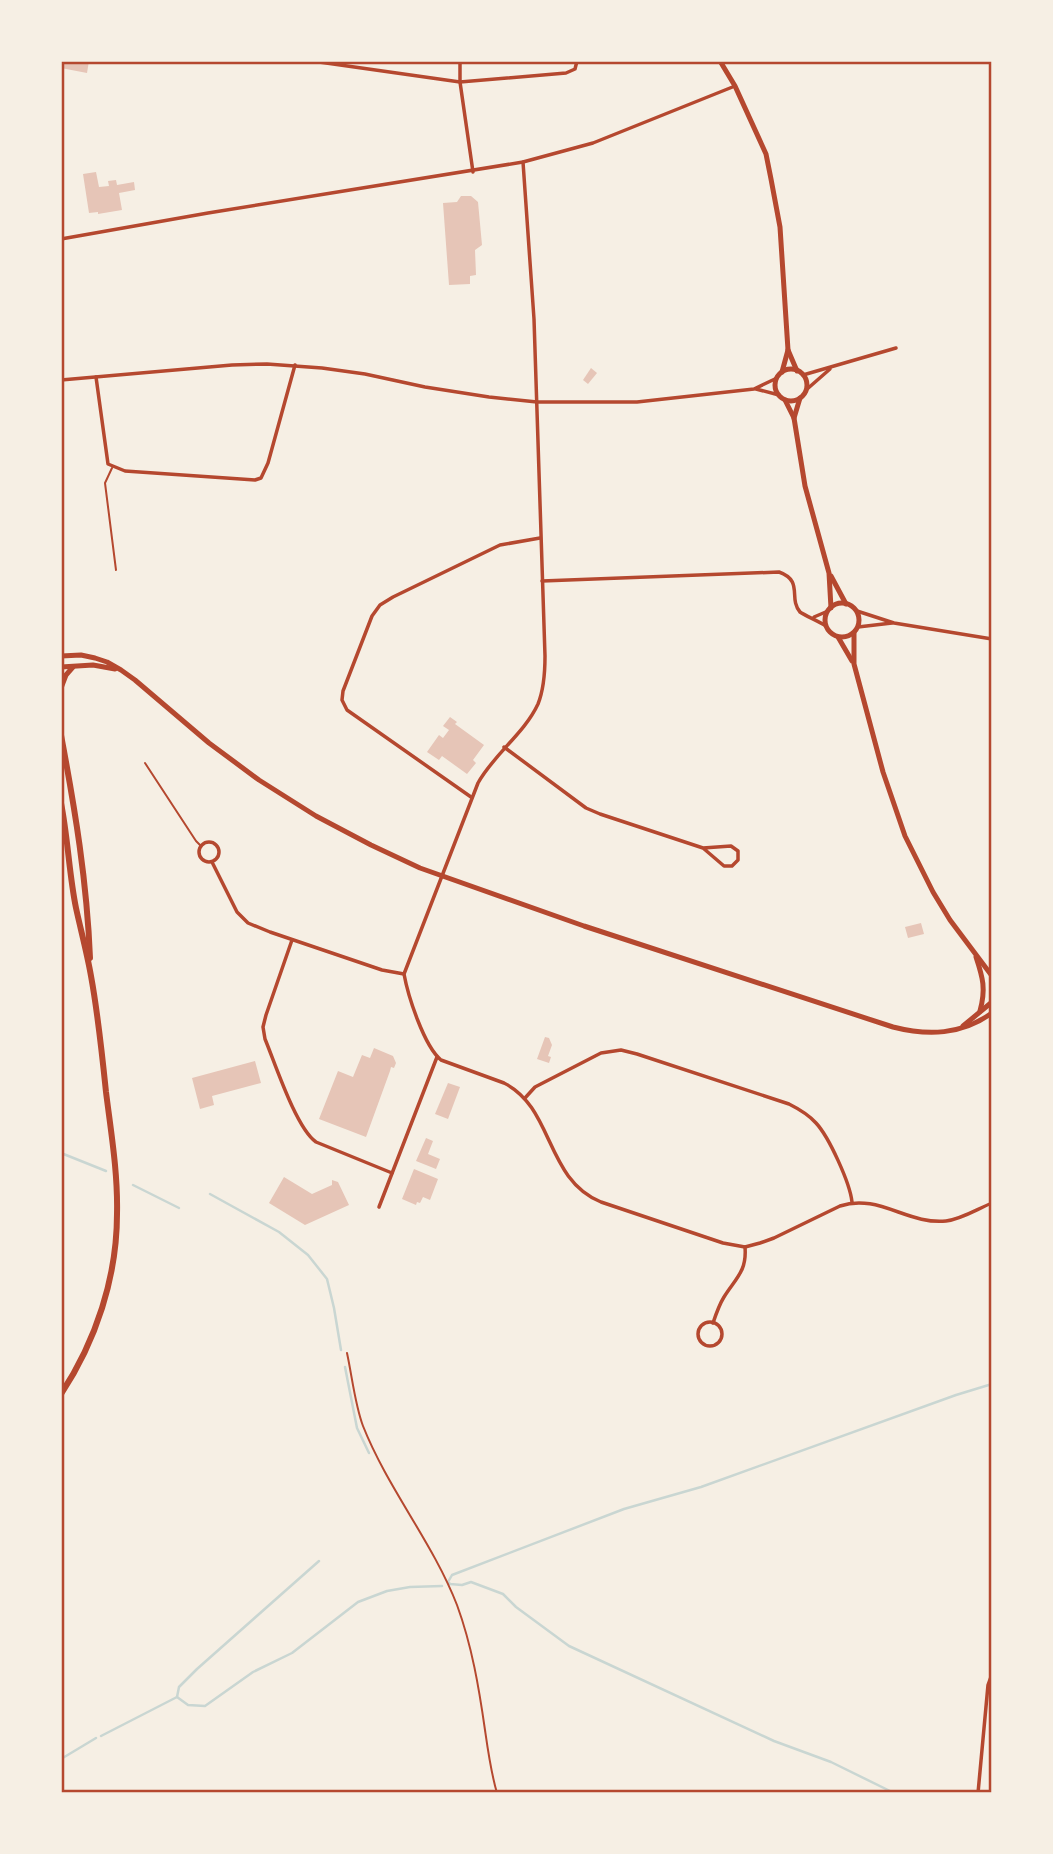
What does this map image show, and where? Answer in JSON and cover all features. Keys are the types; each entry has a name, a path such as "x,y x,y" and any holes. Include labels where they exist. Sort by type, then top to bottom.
{"main road":[{"path":"61,735 80,846 91,977 114,1155 117,1216 115,1251 95,1330 74,1375 61,1394"},
{"path":"61,803 76,905 91,977"}],"street":[{"path":"312,61 460,82 566,74 573,71 577,63"},
{"path":"460,61 460,82 473,172"},
{"path":"720,61 735,86 766,154 779,228 788,350 797,371"},
{"path":"61,239 523,162 593,143 735,86"},
{"path":"523,162 533,307 545,672 540,700 488,767 471,797 404,974 422,1031 437,1057 446,1063 514,1087 525,1097 564,1170 576,1187 586,1195 702,1237 735,1246 760,1244 852,1202 868,1203 934,1221 953,1220 992,1203"},
{"path":"803,375 896,348"},
{"path":"61,380 267,363 365,374 489,397 537,402 637,402 754,389 777,378 782,372 788,350"},
{"path":"96,377 108,464 125,471 255,480 261,478 268,463 295,365"},
{"path":"794,418 800,398 831,368"},
{"path":"782,372 790,369 803,375 806,390"},
{"path":"777,378 779,395"},
{"path":"754,389 779,395 785,400 794,418 805,486 829,573 846,604 857,611 894,622 992,639"},
{"path":"785,400 800,398"},
{"path":"471,797 347,710 342,700 342,691 372,616 380,605 500,545 540,538"},
{"path":"542,581 779,572 785,574 793,582 798,609 826,626 838,637 854,664 883,772 905,836 950,920 992,976"},
{"path":"826,626 825,620 830,609 829,573"},
{"path":"812,617 839,604 846,604"},
{"path":"854,664 856,630 860,620 857,611"},
{"path":"838,637 847,637 856,630 894,622"},
{"path":"61,656 81,655 95,658 121,670 234,762 283,796 360,840 441,876 877,1023 914,1032 946,1032 958,1030 992,1015"},
{"path":"61,688 68,672 79,665"},
{"path":"61,667 93,665 121,670"},
{"path":"504,747 586,808 704,848 731,846 738,851 738,860 732,866 724,866 704,848"},
{"path":"210,842 218,848 218,856 212,862 200,858 201,846 210,842"},
{"path":"212,862 236,912 245,921 258,928 382,970 404,974"},
{"path":"292,940 263,1027 265,1039 295,1111 306,1134 316,1142 392,1173"},
{"path":"976,957 985,992 981,1011"},
{"path":"958,1030 992,1002"},
{"path":"525,1097 535,1087 601,1053 621,1050 632,1052 789,1104 806,1114 825,1136 849,1186 852,1202"},
{"path":"379,1207 437,1057"},
{"path":"713,1323 724,1297 743,1271 745,1247"},
{"path":"713,1323 720,1327 723,1335 719,1343 708,1346 701,1342 698,1332 702,1325 713,1323"},
{"path":"978,1793 988,1685 992,1675"}],"lane":[{"path":"113,467 105,483 116,570"},
{"path":"145,763 201,846"}],"path":[{"path":"347,1353 362,1424 387,1476 425,1540 456,1602 467,1633 497,1793"}],"building":[{"path":"61,61 89,61 87,73 61,68"},
{"path":"96,172 99,187 109,186 108,181 116,180 117,185 134,182 135,190 119,193 122,210 89,213 83,174"},
{"path":"461,196 471,196 478,202 482,245 475,250 476,275 470,276 470,284 449,285 443,203 457,202"},
{"path":"591,368 597,373 588,384 583,380"},
{"path":"450,717 457,722 455,724 484,745 473,760 476,763 467,774 442,756 439,760 427,752 439,735 443,738 449,730 443,726"},
{"path":"921,923 924,934 908,938 905,927"},
{"path":"545,1037 549,1038 552,1045 548,1056 551,1057 549,1063 537,1059"},
{"path":"374,1048 393,1056 396,1063 394,1068 391,1067 366,1137 319,1119 338,1071 353,1077 362,1055 370,1058"},
{"path":"255,1061 261,1083 212,1096 214,1105 200,1109 192,1078"},
{"path":"448,1083 460,1087 448,1119 435,1114"},
{"path":"426,1138 433,1141 428,1154 440,1159 436,1169 416,1161"},
{"path":"414,1169 438,1179 430,1200 423,1197 416,1205 402,1199"},
{"path":"284,1177 312,1194 332,1185 332,1180 338,1182 349,1205 305,1225 269,1203"}],"waterway":[{"path":"61,1153 106,1171"},
{"path":"133,1185 179,1208"},
{"path":"210,1194 279,1232 308,1255 327,1279 341,1350"},
{"path":"345,1367 357,1428 369,1453"},
{"path":"894,1793 831,1762 774,1741 569,1646 516,1607 503,1594 471,1582 462,1585 448,1582 452,1575 624,1509 701,1487 992,1384"},
{"path":"177,1697 179,1687 197,1669 319,1561"},
{"path":"101,1736 177,1697 188,1705 205,1706 253,1672 292,1653 358,1602 387,1591 442,1586"},
{"path":"61,1759 96,1738"}]}
